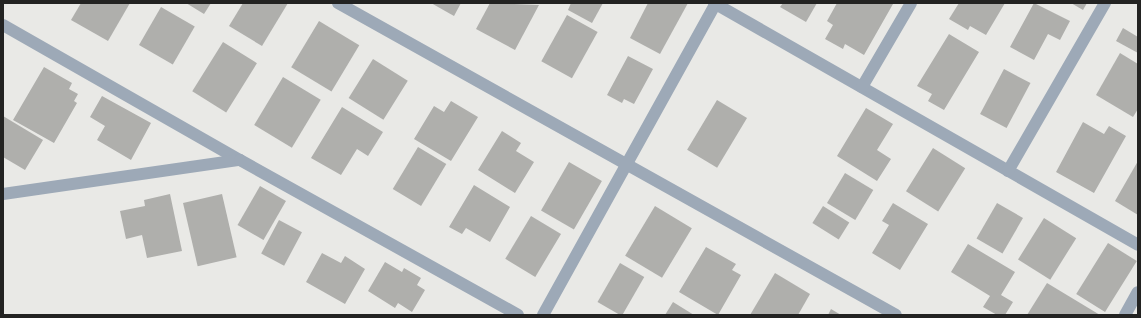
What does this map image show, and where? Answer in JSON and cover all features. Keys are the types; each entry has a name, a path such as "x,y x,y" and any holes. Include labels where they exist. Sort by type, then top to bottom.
{"street":[{"path":"338,3 896,315"},
{"path":"543,315 715,3 1138,245"},
{"path":"862,87 911,3"},
{"path":"1008,171 1105,3"},
{"path":"3,25 240,160 518,315"},
{"path":"3,194 240,160"},
{"path":"1125,315 1138,292"}],"building":[{"path":"81,3 130,3 108,41 71,20"},
{"path":"186,3 211,3 204,14"},
{"path":"243,3 288,3 262,46 229,26"},
{"path":"431,3 461,3 454,16"},
{"path":"490,3 539,5 515,50 476,29"},
{"path":"571,3 603,3 592,23 568,10"},
{"path":"648,3 688,3 660,54 630,38"},
{"path":"783,3 817,3 806,22 780,7"},
{"path":"837,3 893,4 864,55 845,44 843,49 825,39 833,25 827,21"},
{"path":"959,3 1005,3 986,35 970,26 968,30 949,19"},
{"path":"1034,3 1070,21 1060,40 1048,34 1034,60 1010,47"},
{"path":"1071,3 1087,3 1083,10"},
{"path":"161,7 195,26 173,65 139,45"},
{"path":"567,15 598,32 572,78 541,61"},
{"path":"319,21 359,45 331,91 291,67"},
{"path":"1123,28 1138,37 1138,53 1116,41"},
{"path":"949,34 979,52 944,110 928,101 932,94 917,86"},
{"path":"223,42 257,63 226,112 192,91"},
{"path":"1120,53 1138,64 1138,109 1133,117 1096,95"},
{"path":"628,56 653,69 634,104 624,99 622,103 607,95"},
{"path":"373,59 408,81 383,120 349,98"},
{"path":"44,67 72,83 69,89 78,94 74,101 77,103 54,143 13,120"},
{"path":"1004,69 1030,83 1007,128 980,114"},
{"path":"283,77 321,100 292,148 254,125"},
{"path":"102,96 151,123 131,160 97,140 105,126 90,117"},
{"path":"717,100 747,118 717,168 687,150"},
{"path":"451,101 478,117 451,161 414,139 434,106 444,112"},
{"path":"342,107 383,132 368,156 357,149 341,175 311,158"},
{"path":"866,108 893,124 877,150 891,159 877,181 837,156"},
{"path":"3,116 43,140 25,170 3,157"},
{"path":"1083,122 1104,134 1109,126 1126,136 1094,193 1056,172"},
{"path":"502,131 521,143 516,151 534,162 515,193 478,170"},
{"path":"418,147 446,164 421,206 393,189"},
{"path":"933,148 965,168 938,211 906,191"},
{"path":"1138,161 1138,215 1115,201"},
{"path":"569,162 602,181 574,229 541,210"},
{"path":"845,173 873,190 855,220 827,203"},
{"path":"474,185 510,207 490,242 466,228 462,234 449,227"},
{"path":"260,186 286,201 263,240 238,225"},
{"path":"170,194 182,251 147,258 142,235 126,239 120,211 145,206 144,200"},
{"path":"222,194 237,257 198,266 183,203"},
{"path":"893,203 928,224 900,270 872,253 889,225 882,221"},
{"path":"997,203 1023,218 1002,254 976,239"},
{"path":"655,206 692,228 662,278 625,256"},
{"path":"823,206 849,222 839,239 812,223"},
{"path":"531,216 561,234 535,277 505,259"},
{"path":"1044,218 1076,238 1050,280 1018,260"},
{"path":"279,220 302,232 284,266 261,254"},
{"path":"1108,243 1137,261 1105,312 1076,294"},
{"path":"968,244 1015,272 1001,295 1013,302 1005,315 997,315 983,307 990,296 951,272"},
{"path":"706,247 736,264 732,270 741,275 718,315 679,292"},
{"path":"322,253 341,263 345,256 365,269 345,304 306,282"},
{"path":"385,262 402,272 404,268 421,278 417,285 425,290 412,312 398,303 395,308 368,291"},
{"path":"620,263 644,277 622,315 598,302"},
{"path":"775,273 810,294 798,315 750,315"},
{"path":"1047,283 1100,315 1027,315"},
{"path":"673,302 694,315 665,315"},
{"path":"831,309 841,315 828,315"}]}
